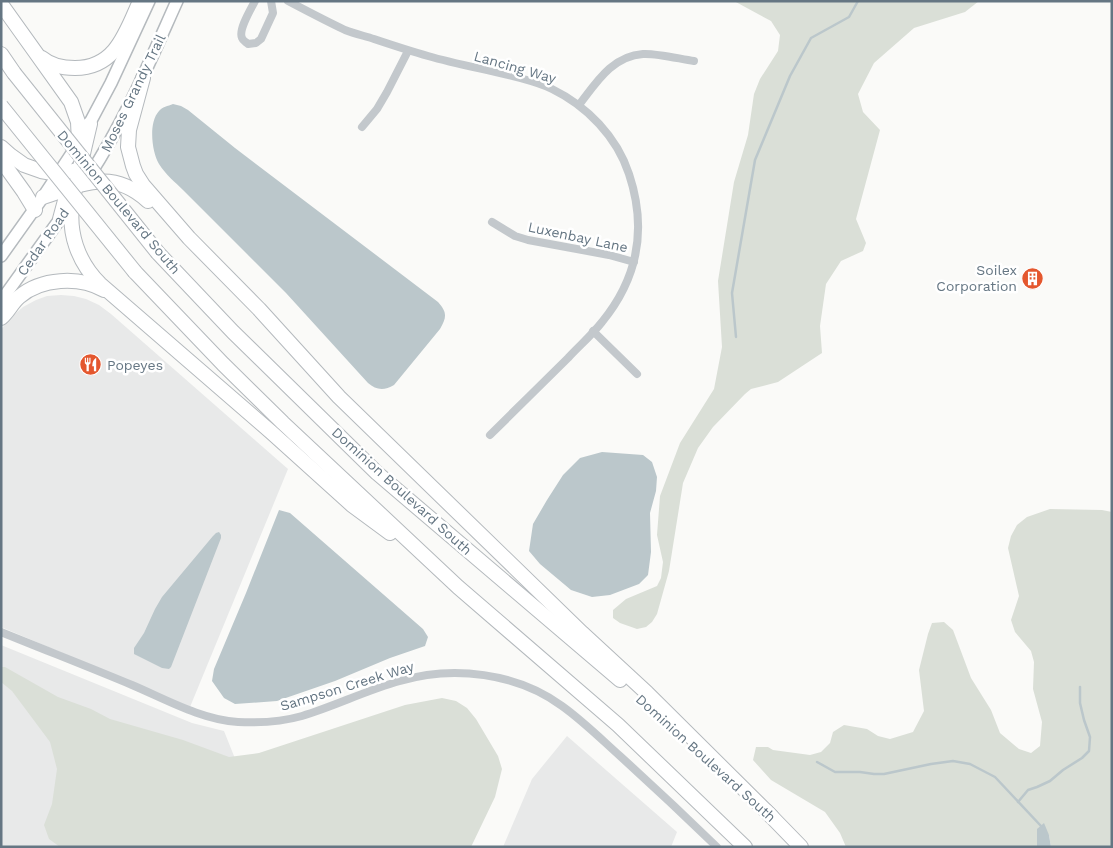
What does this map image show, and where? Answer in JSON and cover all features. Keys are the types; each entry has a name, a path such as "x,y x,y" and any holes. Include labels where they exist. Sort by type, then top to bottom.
{"highway":[{"path":"34,51 52,64 68,68 83,68 101,63 116,50 140,1"},
{"path":"1,4 71,102 78,122 79,143 70,172 75,190 72,226 74,240 81,258 94,278 352,505 458,587"},
{"name":"Dominion Boulevard South","path":"1,54 14,73 158,253 234,332 377,473 644,696 772,817 801,847"},
{"path":"143,78 128,130 130,158 142,185 339,397 582,633 644,696"},
{"path":"1,106 135,272 265,406 458,587 618,725 745,847"},
{"path":"70,172 90,124"},
{"path":"1,147 24,165 41,171 70,172 96,165"},
{"path":"1,160 35,210"},
{"path":"43,197 75,190 97,182 111,182 127,186 141,194 190,238"},
{"path":"60,219 75,190"},
{"path":"1,318 20,296 52,282 82,282 100,288 117,298"}],"main road":[{"name":"Moses Grandy Trail","path":"79,143 111,83 149,1"},
{"name":"Moses Grandy Trail","path":"75,190 96,165 117,130 143,78 176,1"},
{"name":"Cedar Road","path":"1,256 43,197 70,172"},
{"name":"Cedar Road","path":"1,301 60,219"}],"street":[{"path":"255,1 241,34 242,40 248,44 256,43 261,39 273,13 271,1"},
{"name":"Lancing Way","path":"288,1 347,31 408,51 505,74 552,89 579,105 594,118 610,137 624,159 636,196 638,213 638,232 634,262 626,285 602,322 490,435"},
{"path":"362,127 377,109 408,51"},
{"path":"579,105 606,71 615,63 631,56 645,54 694,61"},
{"name":"Luxenbay Lane","path":"492,222 515,236 528,240 609,255 634,262"},
{"path":"593,331 637,374"},
{"name":"Sampson Creek Way","path":"1,632 203,715 235,722 270,722 301,717 399,681 437,674 462,673 511,681 537,692 566,709 597,735 717,847"}],"shaded area":[{"path":"734,1 979,1 965,12 914,28 874,63 858,94 863,112 880,130 856,219 866,243 863,251 841,261 826,284 820,326 822,353 778,382 751,389 713,427 698,448 683,483 669,571 657,614 646,627 637,629 620,623 613,618 613,610 626,599 657,586 661,578 663,562 657,535 660,496 680,443 714,389 722,347 718,281 734,182 748,135 754,94 760,79 778,51 780,35 771,21"},
{"path":"173,104 188,110 235,148 438,302 445,315 440,329 394,385 380,389 368,383 286,293 162,168 153,145 153,123 160,110"},
{"path":"61,295 86,299 99,305 111,314 288,469 190,707 1,627 1,330 8,320 23,307 47,296"},
{"path":"602,452 643,455 652,462 657,477 656,491 650,513 651,552 648,575 639,584 610,595 592,597 571,590 540,564 529,551 533,524 563,475 580,458"},
{"path":"1050,509 1102,510 1112,512 1112,847 1051,847 1049,835 1037,829 1037,847 846,847 840,833 825,812 771,780 753,760 756,747 768,747 773,750 810,755 821,752 830,743 833,732 844,725 867,729 878,736 890,739 913,732 924,711 919,670 928,634 932,623 944,622 953,630 971,678 991,710 1000,733 1019,749 1031,753 1040,746 1042,722 1033,689 1034,662 1031,651 1015,632 1011,620 1019,596 1008,548 1011,536 1017,525 1027,517"},
{"path":"279,510 290,513 423,629 428,637 425,646 277,701 235,704 224,698 212,681 214,669"},
{"path":"219,532 221,538 171,667 169,669 162,668 134,654 134,648 144,633 162,597 213,536"},
{"path":"1,645 192,723 224,731 250,796 255,847 1,847"},
{"path":"1,667 5,667 58,697 91,709 110,719 183,740 229,757 259,753 405,705 442,698 456,701 467,708 476,719 498,756 502,769 495,797 471,847 60,847 49,839 44,825 52,804 57,769 50,742 12,691 1,682"},
{"path":"567,736 677,832 671,847 503,847 532,779"},
{"path":"1044,823 1051,847 1037,847 1037,829"}],"waterway":[{"path":"736,337 732,293 755,160 790,76 811,38 849,17 858,1"},
{"path":"1018,802 1028,790 1050,781 1089,751 1090,737 1080,703 1080,687"},
{"path":"817,762 835,772 874,774 884,774 953,761 970,764 995,777 1041,826"}],"place":[{"name":"Soilex Corporation","path":"1033,278"},
{"name":"Popeyes","path":"91,365"}]}
